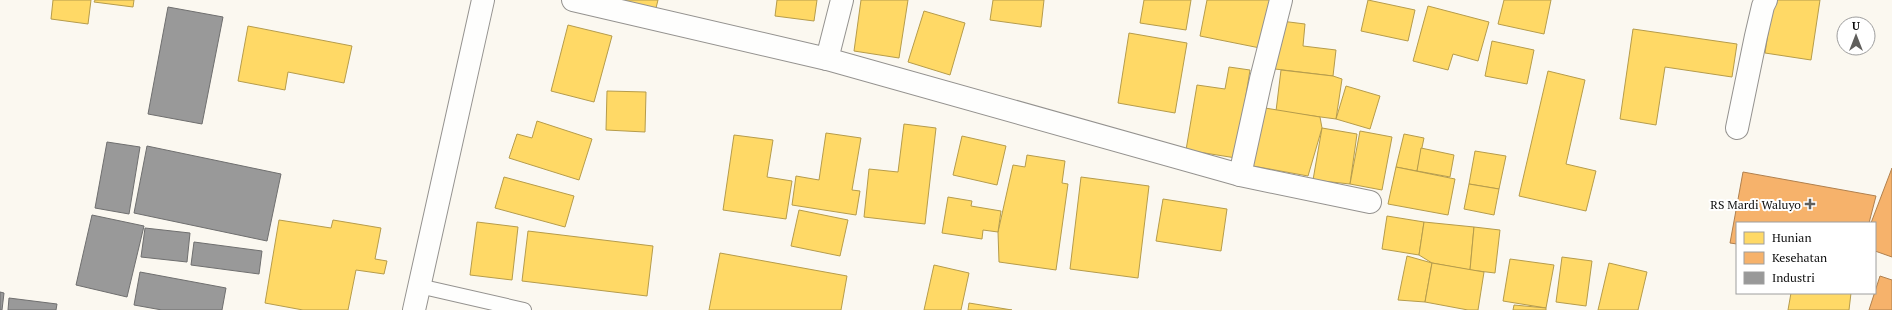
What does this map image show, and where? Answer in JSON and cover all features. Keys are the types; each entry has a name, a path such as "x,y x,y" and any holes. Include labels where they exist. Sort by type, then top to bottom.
{"street":[{"path":"414,310 483,0"},
{"path":"572,0 827,59 1240,175 1370,202"},
{"path":"827,59 842,0"},
{"path":"1240,175 1261,79 1281,0"},
{"path":"1737,128 1756,36 1766,0"}],"lane":[{"path":"420,286 524,310"}],"building: Hunian":[{"path":"53,0 91,0 88,24 51,19"},
{"path":"95,0 134,0 133,7 94,2"},
{"path":"613,0 658,0 656,8"},
{"path":"777,0 817,0 814,21 775,16"},
{"path":"861,0 908,0 899,58 854,51"},
{"path":"993,0 1044,0 1041,27 990,20"},
{"path":"1144,0 1191,0 1186,30 1140,23"},
{"path":"1207,0 1270,0 1260,48 1200,36"},
{"path":"1368,0 1415,10 1408,41 1361,31"},
{"path":"1504,0 1551,0 1544,34 1498,24"},
{"path":"1773,0 1820,0 1811,60 1765,53"},
{"path":"1428,6 1489,22 1478,61 1453,54 1448,70 1413,61"},
{"path":"924,11 965,23 950,75 908,62"},
{"path":"1281,21 1305,24 1303,46 1336,50 1333,76 1275,69"},
{"path":"568,25 612,36 594,102 551,91"},
{"path":"248,26 352,46 344,83 288,72 285,90 238,81"},
{"path":"1633,29 1737,44 1732,77 1665,67 1656,125 1620,119"},
{"path":"1129,33 1187,43 1175,113 1118,103"},
{"path":"1492,41 1534,50 1527,84 1485,76"},
{"path":"1229,67 1250,70 1236,158 1186,150 1197,85 1225,89"},
{"path":"1281,70 1333,76 1342,79 1336,119 1276,111"},
{"path":"1548,71 1585,80 1566,164 1596,171 1586,211 1519,196"},
{"path":"1346,86 1380,96 1370,129 1336,119"},
{"path":"607,91 646,92 645,132 606,130"},
{"path":"1265,108 1320,117 1322,128 1308,176 1253,166"},
{"path":"537,121 592,139 579,180 509,158 517,134 532,138"},
{"path":"904,124 936,128 925,224 864,217 869,169 898,172"},
{"path":"1322,128 1357,134 1350,184 1313,180"},
{"path":"1360,131 1392,137 1382,190 1350,184"},
{"path":"826,133 861,138 852,190 860,191 856,215 792,205 796,176 819,180"},
{"path":"1404,134 1424,138 1417,171 1396,167"},
{"path":"734,135 773,140 767,177 792,181 786,219 723,210"},
{"path":"962,136 1006,146 997,185 953,175"},
{"path":"1421,148 1454,155 1450,177 1417,171"},
{"path":"1475,151 1506,156 1499,189 1469,184"},
{"path":"1027,155 1065,161 1062,183 1068,184 1056,270 999,262 998,232 1013,165 1025,167"},
{"path":"1396,167 1455,179 1448,215 1388,204"},
{"path":"504,177 574,196 565,227 495,208"},
{"path":"1081,177 1149,186 1138,278 1070,269"},
{"path":"1469,184 1499,189 1494,215 1464,209"},
{"path":"948,197 972,201 971,206 1001,211 998,232 983,230 982,239 942,233"},
{"path":"1163,199 1227,209 1221,251 1156,241"},
{"path":"799,210 848,220 840,256 791,246"},
{"path":"1387,216 1424,222 1419,255 1382,249"},
{"path":"279,220 331,228 333,220 381,228 375,259 387,261 384,274 356,270 348,310 303,310 265,303"},
{"path":"477,222 518,227 512,280 470,275"},
{"path":"1424,222 1474,227 1470,270 1432,263 1419,255"},
{"path":"1474,227 1500,230 1495,273 1470,270"},
{"path":"528,231 653,246 647,296 522,281"},
{"path":"720,253 847,276 841,310 709,310"},
{"path":"1407,256 1432,263 1425,302 1398,300"},
{"path":"1562,257 1592,261 1586,306 1556,302"},
{"path":"1510,259 1554,265 1546,308 1503,301"},
{"path":"1432,263 1484,272 1478,310 1468,310 1425,302"},
{"path":"1609,263 1647,272 1638,310 1598,310"},
{"path":"934,265 969,273 961,310 924,310"},
{"path":"1791,294 1851,294 1849,310 1788,310"},
{"path":"969,303 1012,310 968,310"},
{"path":"1514,305 1546,308 1546,310 1513,310"}],"building: Kesehatan":[{"path":"1892,168 1892,257 1876,251 1876,222 1871,222"},
{"path":"1743,172 1876,196 1869,222 1736,222 1736,244 1730,243"},
{"path":"1880,276 1892,280 1892,310 1869,310 1874,294 1876,294 1876,288"}],"building: Industri":[{"path":"168,7 223,17 202,124 148,114"},
{"path":"107,142 140,147 129,214 95,208"},
{"path":"147,146 281,174 267,241 134,213"},
{"path":"92,215 144,226 127,297 76,285"},
{"path":"145,228 190,233 187,262 141,257"},
{"path":"194,242 262,251 259,274 191,265"},
{"path":"140,272 226,288 222,310 162,310 134,305"},
{"path":"0,292 4,293 2,310 0,310"},
{"path":"9,298 57,304 56,310 8,310"}],"place":[{"name":"RS Mardi Waluyo","path":"1810,204"}]}
